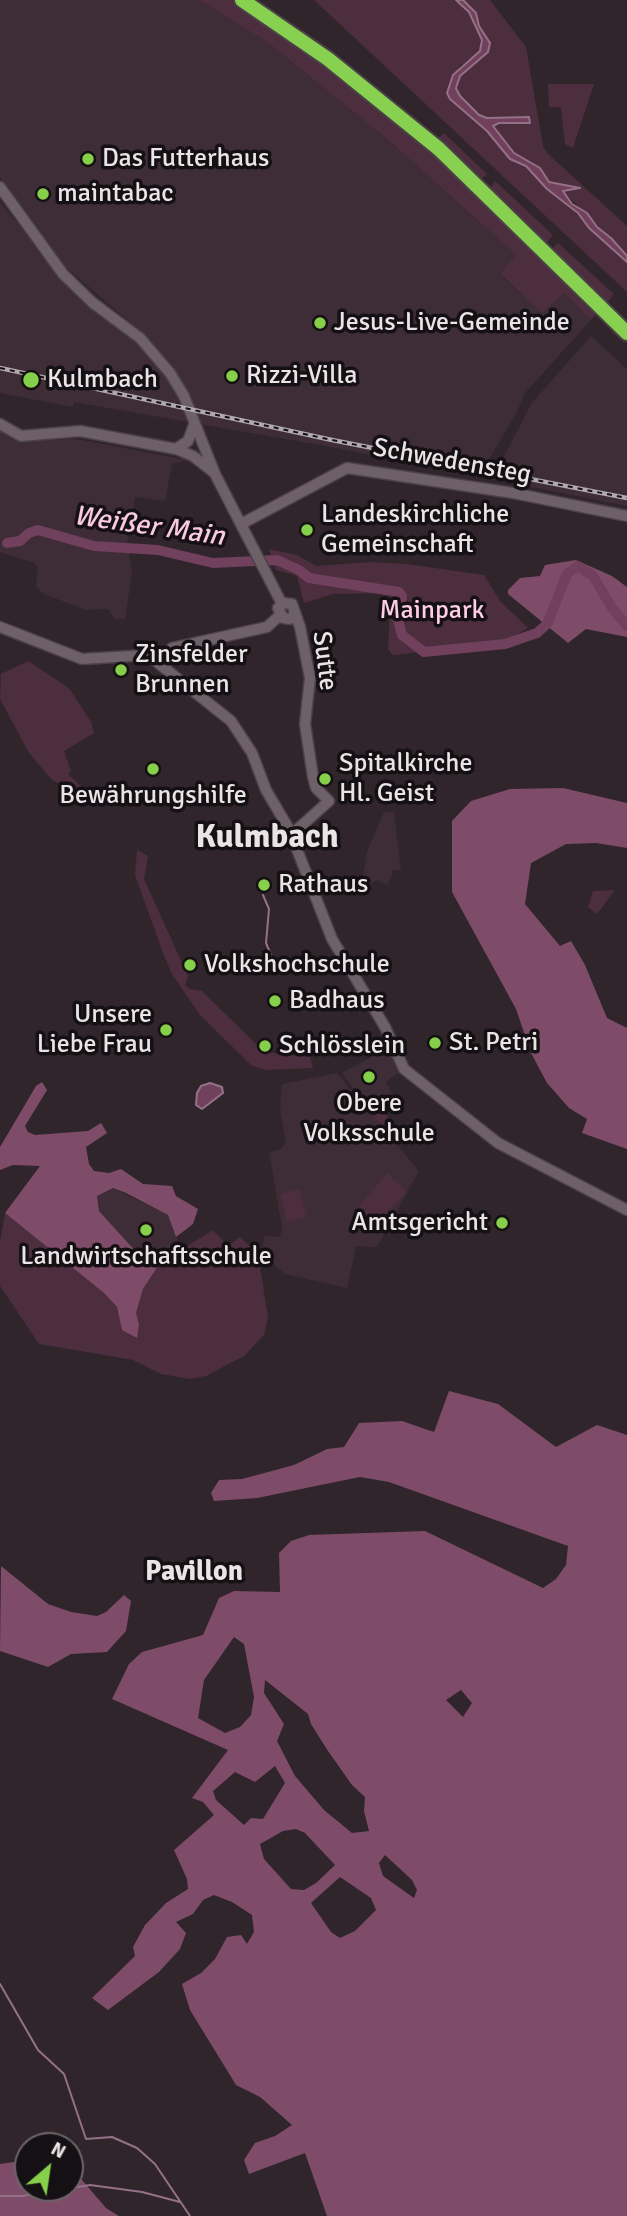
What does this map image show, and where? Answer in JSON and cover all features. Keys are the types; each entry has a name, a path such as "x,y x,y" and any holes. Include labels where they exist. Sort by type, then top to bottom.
{"highway":[{"path":"243,1 327,59 420,133 627,333"}],"street":[{"name":"Sutte","path":"0,187 63,274 155,354 184,396 215,474 258,552 282,604 279,615 288,619 295,614"},
{"path":"0,424 21,436 80,431 176,449 193,456 215,474"},
{"path":"176,449 191,437 194,425"},
{"name":"Schwedensteg","path":"241,524 347,468 513,493 627,516"},
{"name":"Sutte","path":"282,604 292,604 295,614 310,678 305,724 313,777 316,788 329,802 291,835"},
{"path":"159,662 172,648 267,627 279,615"},
{"path":"0,627 82,659 143,654 159,662 237,728 291,835 332,939 409,1075 498,1143 627,1210"}],"shaded area":[{"path":"0,0 199,0 267,42 387,139 517,256 500,275 542,313 564,293 591,320 525,393 517,412 485,466 498,468 531,404 591,336 627,369 627,506 331,447 74,402 73,407 0,393 0,202 81,300 135,338 163,368 180,398 175,404 191,406 174,370 149,339 53,256 0,177"},
{"path":"456,0 463,0 476,13 479,26 490,43 488,52 460,76 456,88 460,96 479,115 487,118 529,117 530,123 499,123 493,126 514,153 540,168 549,182 580,188 563,191 572,204 587,213 597,227 611,238 627,256 627,262 589,228 578,213 547,189 526,166 510,159 487,131 450,99 447,93 453,75 480,51 482,40 469,12"},
{"path":"0,429 14,440 76,439 187,460 172,464 165,501 135,497 127,543 132,573 125,619 115,619 108,609 86,610 44,594 36,587 38,568 34,563 0,552"},
{"path":"576,560 612,576 627,587 627,637 586,629 568,643 508,594 508,590 520,578 540,576 545,565"},
{"path":"563,788 627,803 627,848 596,843 566,844 531,863 525,904 560,946 571,941 585,965 607,1018 627,1028 627,1149 582,1133 587,1119 569,1108 547,1083 531,1053 516,1009 452,892 452,821 471,801 510,789"},
{"path":"384,812 394,812 401,870 392,870 387,885 377,880 370,884 362,882 367,852"},
{"name":"Obere Volksschule","path":"390,1047 402,1070 386,1082 392,1093 371,1112 342,1073"},
{"path":"337,1073 419,1171 377,1247 356,1246 347,1288 285,1274 262,1254 264,1236 280,1237 282,1227 269,1152 281,1149 286,1142 280,1109 282,1084"},
{"path":"42,1082 47,1090 25,1126 28,1132 35,1135 88,1131 101,1123 107,1133 86,1147 89,1164 94,1171 109,1173 121,1169 143,1184 172,1186 176,1196 198,1209 193,1224 176,1237 168,1215 126,1193 113,1188 97,1196 99,1211 150,1267 160,1263 143,1289 136,1313 139,1324 137,1338 122,1330 117,1307 104,1293 5,1213 40,1166 13,1165 0,1170 0,1147 36,1086"},
{"path":"210,1083 222,1087 223,1093 202,1109 196,1105 197,1093 201,1086"},
{"name":"Landwirtschaftsschule","path":"113,1188 168,1215 181,1249 150,1267 99,1211 97,1196"},
{"path":"449,1391 498,1404 556,1447 597,1425 627,1435 627,2216 327,2216 305,2153 249,2174 244,2160 255,2143 275,2136 292,2125 260,2097 236,2085 190,2010 182,1984 201,1973 215,1959 227,1937 241,1935 247,1944 254,1932 252,1915 232,1902 214,1895 203,1900 193,1914 176,1922 186,1933 180,1949 159,1972 108,2010 92,1998 135,1956 133,1947 145,1925 166,1903 188,1889 187,1879 174,1850 214,1815 203,1802 192,1798 228,1750 112,1699 129,1664 142,1652 203,1635 219,1598 234,1591 280,1592 279,1553 291,1541 309,1535 425,1531 543,1588 556,1579 566,1565 568,1546 389,1482 360,1477 257,1498 214,1501 211,1493 219,1480 242,1479 294,1465 327,1449 344,1447 359,1423 402,1421 434,1432","holes":["234,1637 244,1644 254,1697 251,1715 240,1727 225,1733 198,1718 204,1680","265,1680 308,1714 311,1724 328,1751 352,1785 365,1797 364,1811 369,1831 352,1833 324,1810 295,1776 277,1741 284,1724 264,1693","461,1690 472,1703 463,1717 446,1700","275,1766 285,1783 263,1819 251,1818 244,1825 216,1800 213,1791 235,1772 255,1782","296,1829 305,1833 335,1865 304,1890 291,1889 264,1859 260,1844 283,1831","385,1855 412,1880 417,1890 414,1898 383,1876 379,1863","340,1877 371,1898 376,1910 355,1931 340,1938 331,1932 311,1903"]},
{"path":"1,1566 48,1604 71,1612 97,1616 106,1612 124,1595 131,1601 126,1631 107,1652 71,1654 48,1667 0,1651"},
{"path":"14,2162 14,2202 84,2202 84,2182 106,2208 119,2216 0,2216 0,2164"}],"green space":[{"path":"199,0 231,0 288,35 449,163 598,311 591,320 564,293 542,313 500,274 516,255 387,139 267,42"},
{"path":"248,0 256,0 317,43 438,139 444,133 487,174 482,178 491,187 495,181 553,235 547,243 552,249 558,243 614,294 606,304 512,213"},
{"path":"314,0 456,0 469,12 482,40 480,51 460,66 447,92 450,99 487,131 510,159 526,166 547,189 578,213 589,228 627,262 627,292"},
{"path":"463,0 490,0 526,47 543,146 547,153 627,226 627,256 563,191 579,187 549,182 540,168 514,153 493,126 529,117 487,118 479,115 460,96 456,82 464,70 482,58 490,44 475,13"},
{"path":"548,84 594,84 573,148 565,144 561,107 549,107"},
{"name":"Mainpark","path":"269,549 297,555 316,566 369,562 407,564 484,575 500,601 528,628 507,640 483,645 393,655 388,649 391,593 333,594 304,603 297,576 276,570"},
{"path":"28,661 69,688 91,722 94,733 64,751 71,771 68,774 82,787 77,792 52,780 29,753 0,699 1,674"},
{"path":"137,850 148,856 144,879 188,976 185,985 190,989 202,991 264,1052 310,1057 313,1068 266,1070 252,1066 200,1015 172,974 163,953 135,875"},
{"path":"615,890 597,914 588,907 593,891"},
{"path":"381,1109 400,1131 391,1138 373,1116"},
{"path":"387,1173 407,1191 378,1224 358,1207"},
{"path":"300,1189 307,1217 287,1222 280,1194"},
{"path":"5,1213 104,1293 117,1307 122,1330 139,1324 136,1313 143,1289 160,1263 213,1230 228,1246 240,1237 258,1254 268,1317 264,1335 244,1356 206,1376 190,1379 161,1374 133,1360 39,1344 0,1286 0,1242"}],"waterway":[{"name":"Weißer Main","path":"7,543 20,541 29,533 38,530 94,546 158,550 213,563 277,560 309,578 399,592 402,596 398,620 402,635 424,652 505,644 537,633 547,624 567,574 578,566 593,576 612,608 627,626"},
{"path":"263,895 269,909 266,943 273,960"},
{"path":"0,1984 38,2050 64,2074 86,2139 112,2137 137,2148 155,2164 190,2216"},
{"path":"0,2196 22,2196 90,2185 142,2192 180,2202"}],"railway":[{"path":"0,368 332,440 627,498"}],"place":[{"name":"Das Futterhaus","path":"88,159"},
{"name":"maintabac","path":"43,194"},
{"name":"Jesus-Live-Gemeinde","path":"320,323"},
{"name":"Rizzi-Villa","path":"232,376"},
{"name":"Kulmbach","path":"31,380"},
{"name":"Landeskirchliche Gemeinschaft","path":"307,530"},
{"name":"Zinsfelder Brunnen","path":"121,670"},
{"name":"Bewährungshilfe","path":"153,769"},
{"name":"Spitalkirche Hl. Geist","path":"325,779"},
{"name":"Rathaus","path":"264,885"},
{"name":"Volkshochschule","path":"190,965"},
{"name":"Badhaus","path":"275,1001"},
{"name":"Unsere Liebe Frau","path":"166,1030"},
{"name":"St. Petri","path":"435,1043"},
{"name":"Schlösslein","path":"265,1046"},
{"name":"Obere Volksschule","path":"369,1077"},
{"name":"Amtsgericht","path":"502,1223"},
{"name":"Landwirtschaftsschule","path":"146,1230"}],"district":[{"name":"Kulmbach","path":"267,838"},
{"name":"Pavillon","path":"194,1573"}]}
